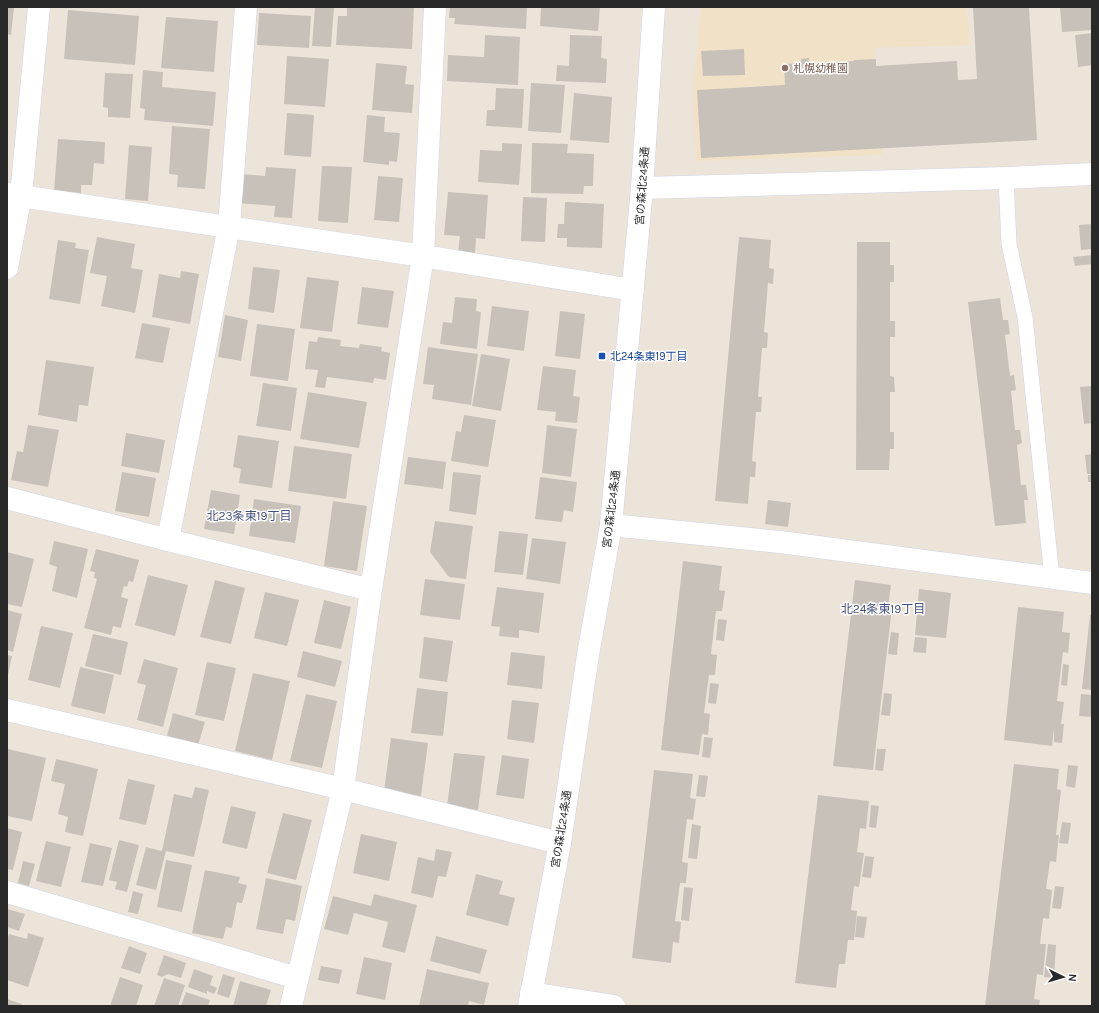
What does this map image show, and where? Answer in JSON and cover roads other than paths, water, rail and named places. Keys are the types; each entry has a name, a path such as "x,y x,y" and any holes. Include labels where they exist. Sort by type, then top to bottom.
{"street":[{"path":"7,268 14,194 39,7"},
{"path":"168,540 229,226 246,7"},
{"path":"291,1006 342,789 423,256 435,7"},
{"name":"宮の森北24条通","path":"530,1000 560,843 588,655 611,525 642,188 654,7"},
{"path":"642,188 1006,178 1092,174"},
{"path":"14,194 423,256 633,290"},
{"path":"7,498 168,540 372,590"},
{"path":"611,525 780,542 1092,583"},
{"path":"7,710 342,789 560,843"},
{"path":"7,892 297,978"},
{"path":"530,1000 614,1006"}],"lane":[{"path":"1006,178 1009,244 1025,317 1052,578"}],"place":[{"name":"札幌幼稚園","path":"785,68"},
{"name":"北24条東19丁目","path":"602,356"}],"district":[{"name":"北23条東19丁目","path":"249,516"},
{"name":"北24条東19丁目","path":"883,609"}]}
